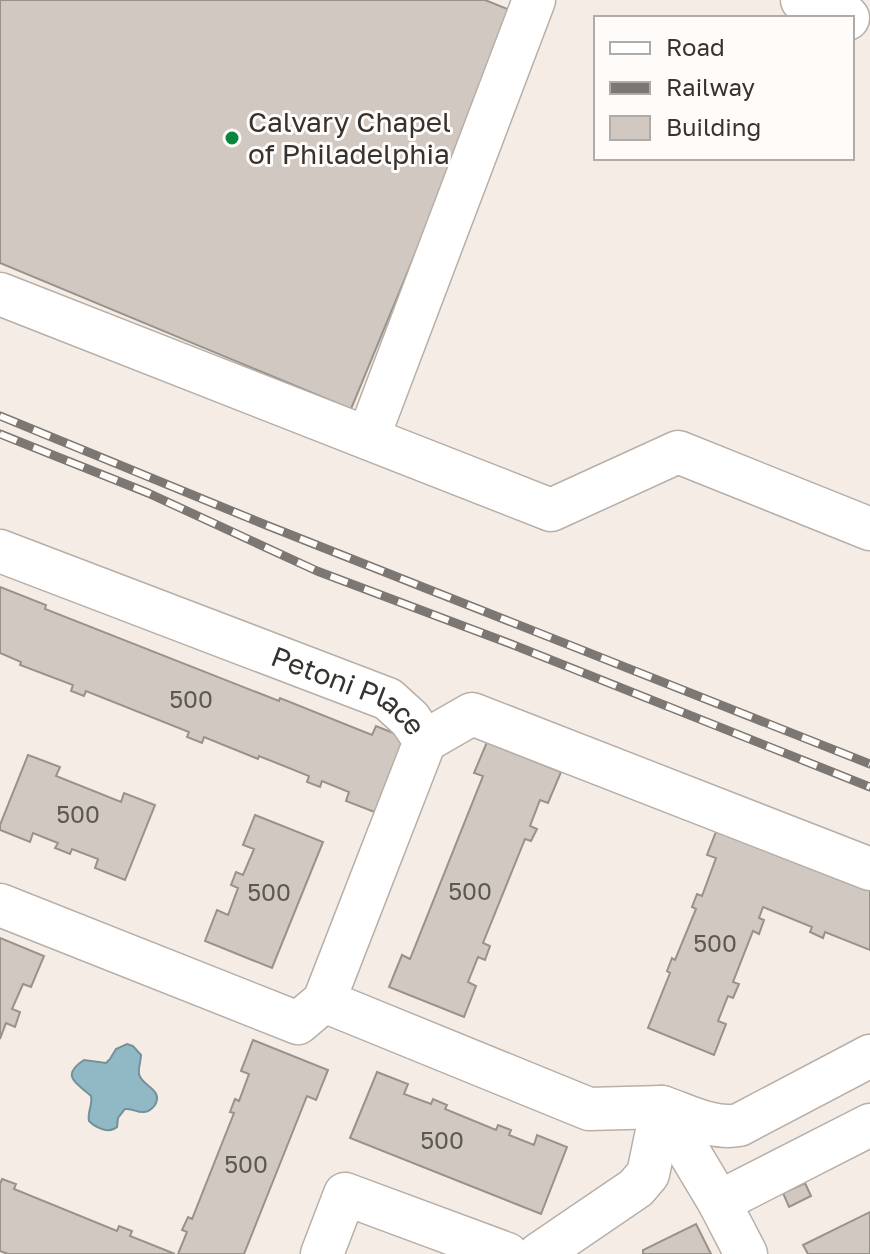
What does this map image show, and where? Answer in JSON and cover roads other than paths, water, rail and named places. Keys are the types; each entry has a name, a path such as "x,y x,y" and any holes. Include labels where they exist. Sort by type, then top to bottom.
{"main road":[{"path":"803,0 842,16"}],"street":[{"path":"368,438 534,0"},
{"path":"0,294 551,510 678,452 870,529"},
{"name":"Petoni Place","path":"0,551 388,699 410,719 425,741 324,1001"},
{"path":"425,741 472,714 870,869"},
{"path":"0,905 298,1023 324,1001 589,1109 662,1107 729,1127 739,1125 870,1056"},
{"path":"662,1107 746,1254"},
{"path":"539,1254 636,1188 648,1174 662,1107"},
{"path":"719,1202 870,1125"},
{"path":"322,1254 345,1194 428,1240 507,1254"}],"water":[{"path":"127,1044 141,1055 139,1074 157,1095 157,1100 147,1111 125,1109 118,1118 117,1127 103,1129 89,1121 91,1096 74,1080 73,1071 84,1060 106,1063 116,1049"}],"railway":[{"path":"0,416 266,525 870,764"},
{"path":"0,434 148,493 317,571 511,644 870,787"}],"place":[{"name":"Calvary Chapel of Philadelphia","path":"232,138"}]}
